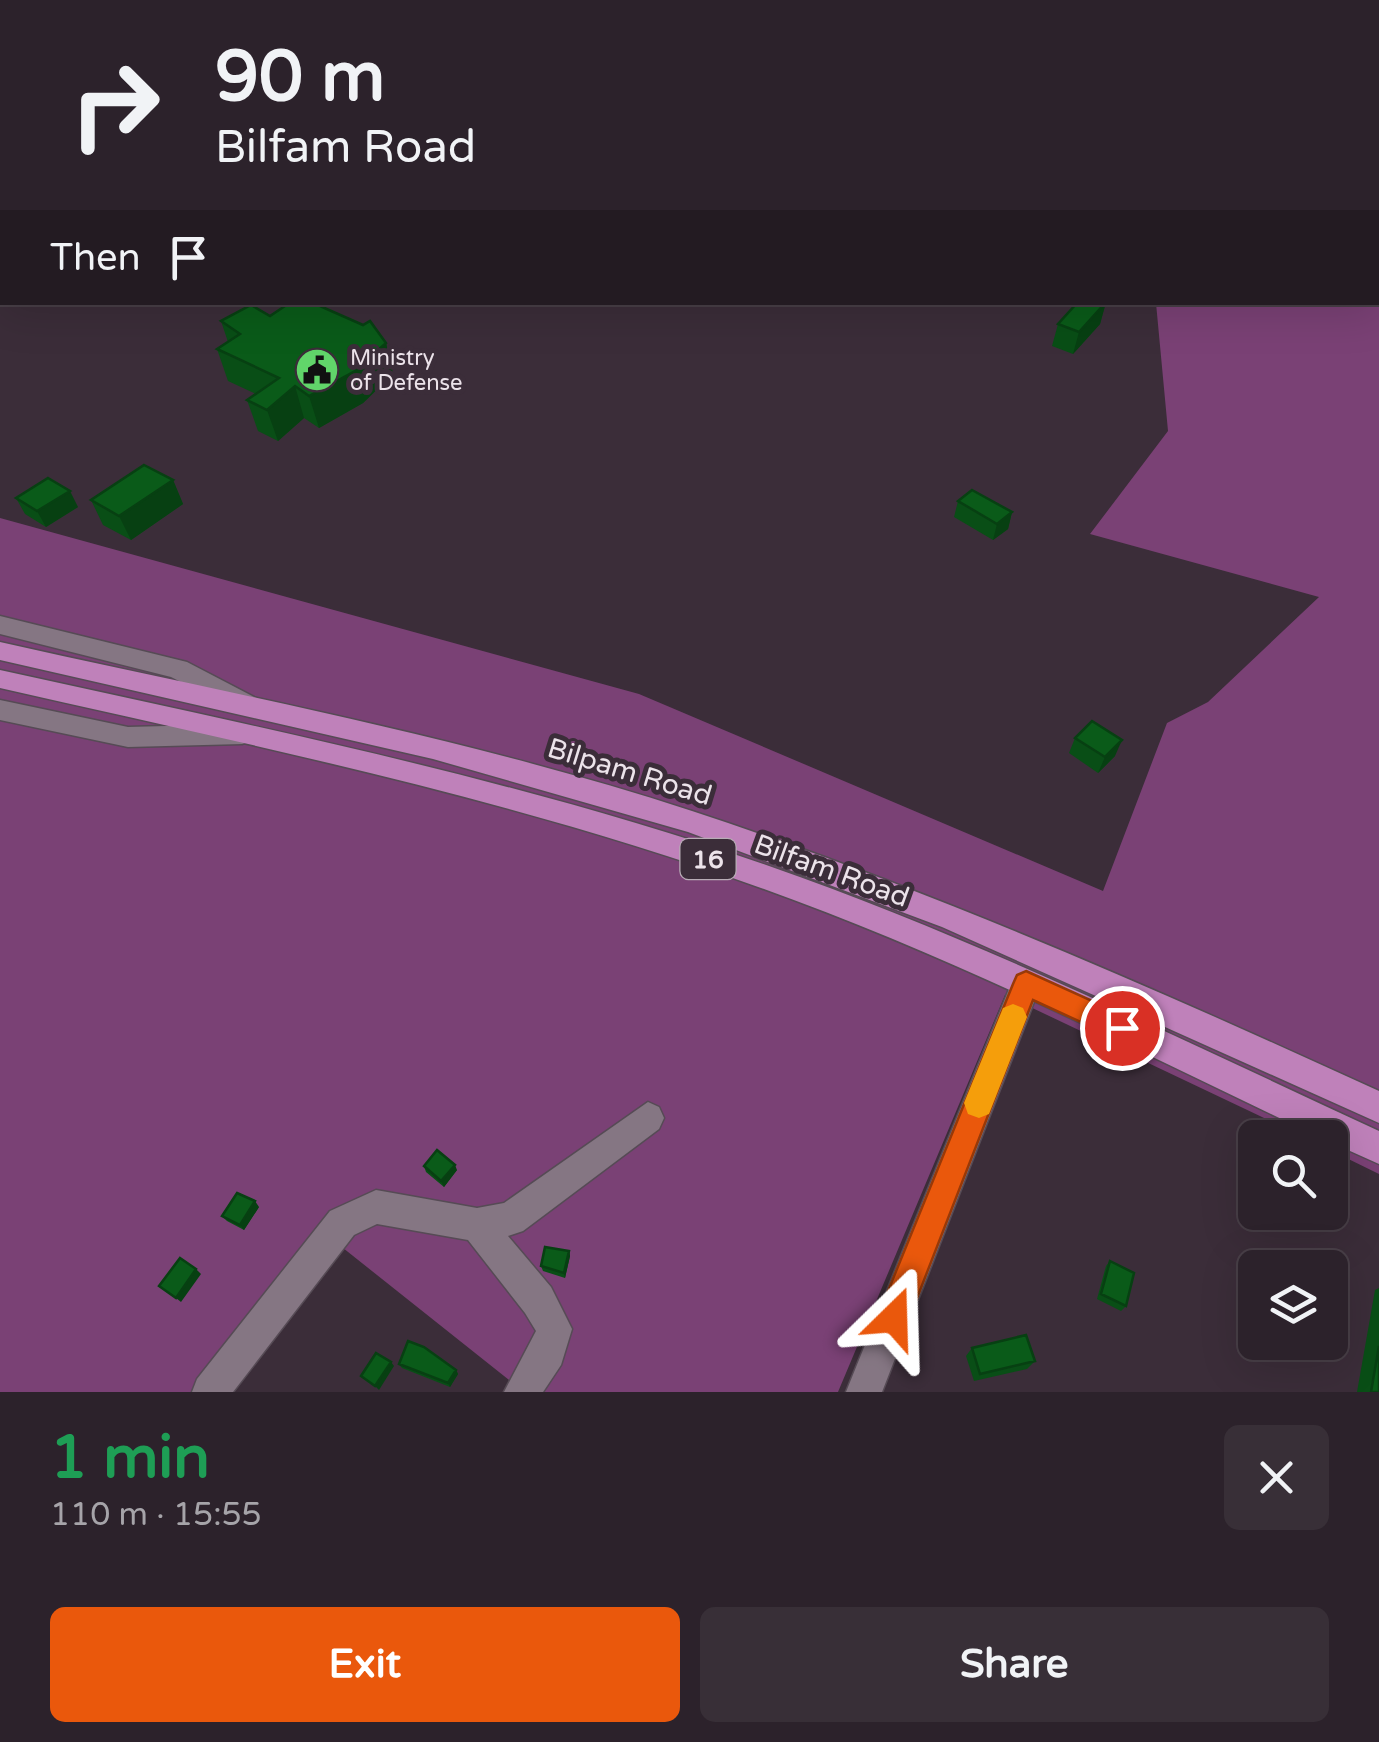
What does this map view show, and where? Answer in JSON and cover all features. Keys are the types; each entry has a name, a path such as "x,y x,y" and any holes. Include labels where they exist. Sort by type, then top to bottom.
{"main road":[{"name":"Bilpam Road","path":"0,651 249,722 550,779 740,839 982,927 1379,1106"},
{"name":"Bilfam Road","path":"0,679 249,722 678,848 970,957 1379,1148"}],"street":[{"path":"0,624 178,668 249,722"},
{"path":"0,710 117,736 249,722"},
{"path":"864,1392 1026,984"},
{"path":"210,1392 342,1223 376,1206 477,1225 511,1219 648,1118"},
{"path":"477,1225 538,1300 554,1329 548,1352 522,1392"}],"shaded area":[{"path":"1156,305 1379,305 1379,1174 1348,1159 1348,1120 1268,1120 1005,995 838,1392 524,1392 333,1240 218,1392 0,1392 0,518 639,694 1103,891 1167,723 1208,702 1319,597 1090,534 1168,431"}],"building":[{"path":"251,305 270,316 286,305 318,305 363,325 370,321 386,343 355,371 309,396 295,386 267,410 247,400 279,378 217,349 240,334 221,321"},
{"path":"1075,305 1103,305 1079,332 1058,324"},
{"path":"144,465 173,480 119,516 91,500"},
{"path":"48,478 70,491 37,511 16,498"},
{"path":"972,490 1012,512 997,524 958,501"},
{"path":"1092,721 1122,740 1105,757 1075,738"},
{"path":"437,1150 455,1165 441,1181 424,1166"},
{"path":"237,1193 255,1201 240,1225 222,1216"},
{"path":"545,1247 569,1251 564,1273 541,1266"},
{"path":"180,1258 196,1269 176,1298 159,1286"},
{"path":"1110,1261 1134,1273 1126,1306 1101,1294"},
{"path":"1026,1335 1035,1361 980,1374 972,1348"},
{"path":"408,1341 424,1347 456,1370 448,1383 399,1364"},
{"path":"1379,1346 1379,1392 1371,1392"},
{"path":"376,1353 391,1362 375,1386 361,1376"}],"slow traffic":[{"path":"979,1103 1013,1017"}],"place":[{"name":"Ministry of Defense","path":"317,370"}],"route":[{"path":"894,1318 1026,984 1122,1028"}]}
